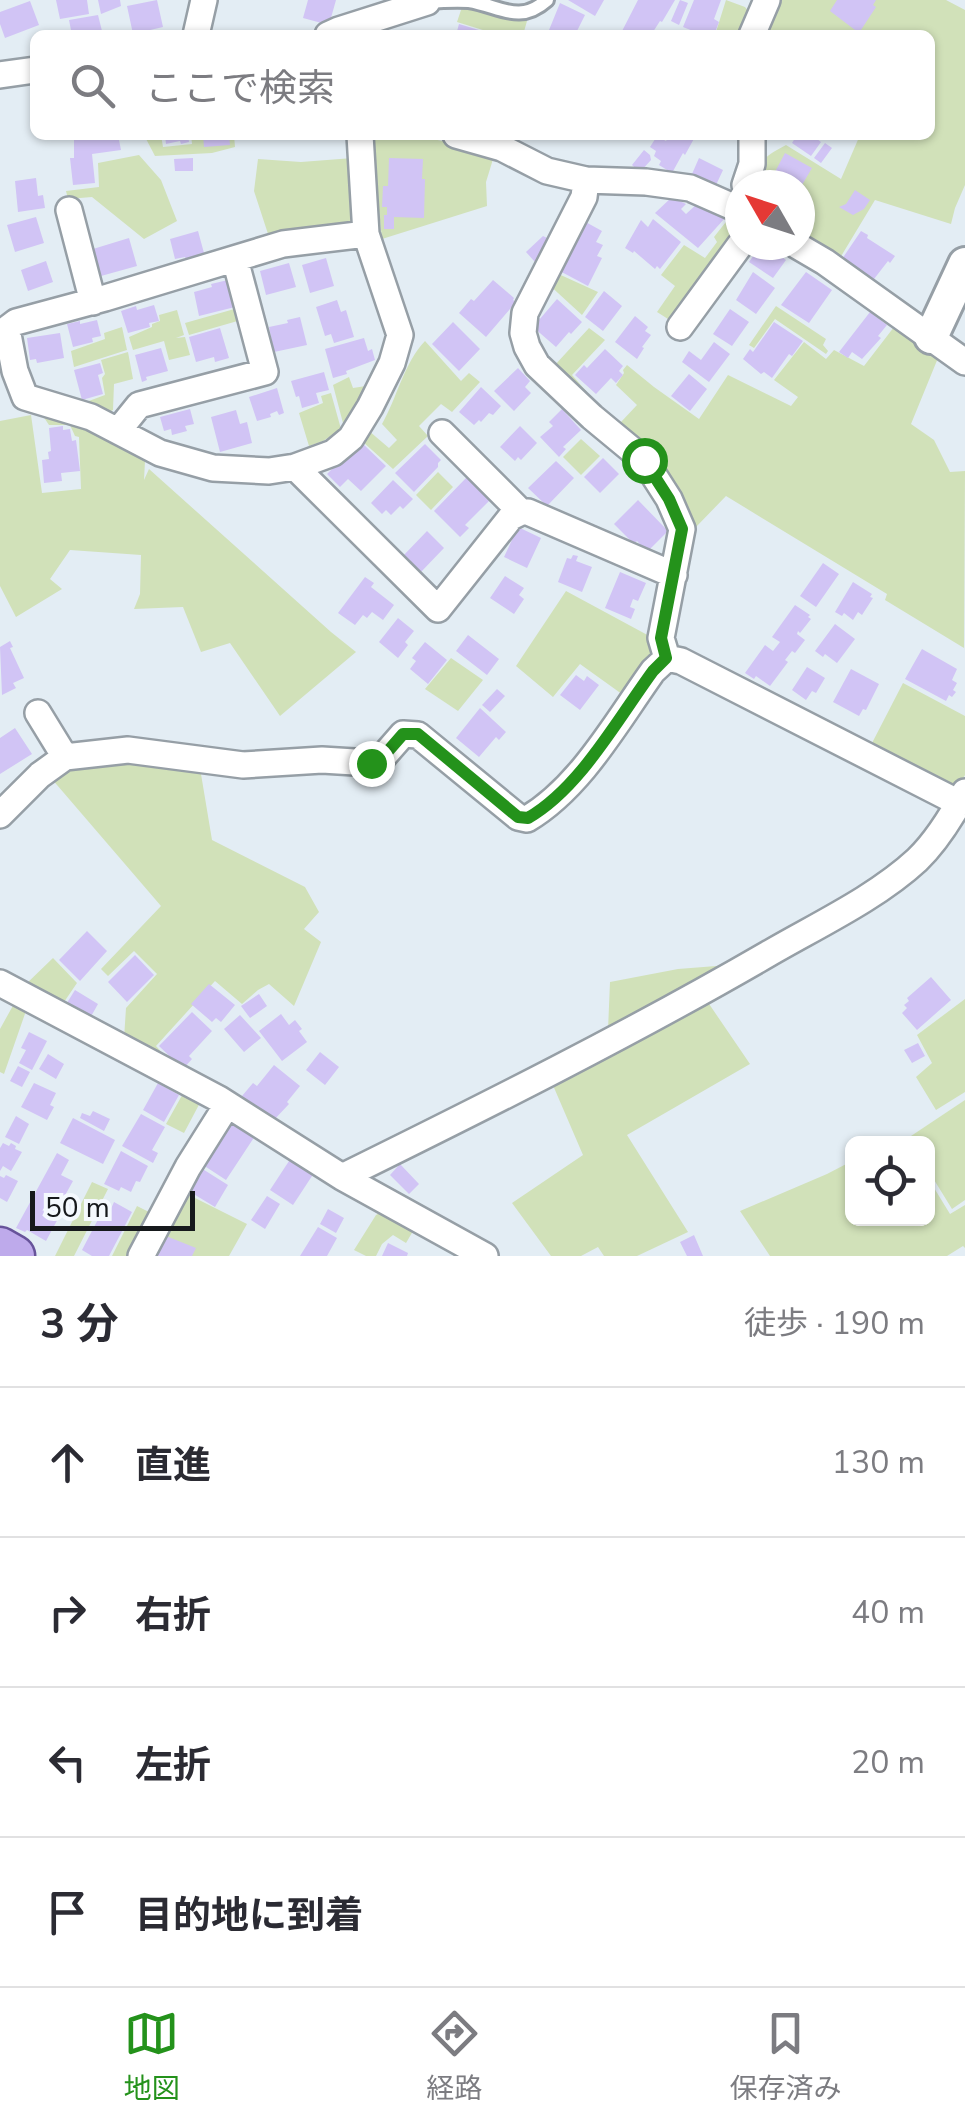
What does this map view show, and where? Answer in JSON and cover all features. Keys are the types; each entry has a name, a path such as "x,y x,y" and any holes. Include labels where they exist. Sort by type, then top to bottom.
{"main road":[{"path":"0,1248 14,1256"}],"street":[{"path":"197,30 204,0"},
{"path":"754,30 767,0"},
{"path":"339,30 427,2"},
{"path":"0,75 30,71"},
{"path":"360,140 366,234 400,336 370,407 351,438 333,453 269,470 213,468 160,453 90,417 25,397 15,371 7,329 16,322 283,244 366,234"},
{"path":"474,140 502,148 548,171 586,180 674,185 725,196"},
{"path":"750,170 752,140"},
{"path":"586,180 584,197 525,314 523,333 538,365 644,460 669,499 682,529 661,638 666,658"},
{"path":"70,210 93,302"},
{"path":"815,256 965,362"},
{"path":"118,431 139,405 265,372 235,258"},
{"path":"680,327 729,260"},
{"path":"931,337 965,264"},
{"path":"442,433 520,512"},
{"path":"294,466 438,609 511,517 520,512 528,512 674,575"},
{"path":"0,815 40,775 65,757 128,750 243,765 322,760 371,763 382,758 403,734 418,734 518,817 528,818 547,807 570,785 666,658"},
{"path":"342,1178 521,1089 737,972 874,892 916,861 940,833 962,797 682,661 666,658"},
{"path":"38,713 65,757"},
{"path":"0,984 227,1104 342,1178 485,1256"},
{"path":"141,1256 227,1104"}],"lane":[{"path":"427,2 466,0 527,14 547,0"}],"green space":[{"path":"726,0 745,7 751,14 745,30 717,30"},
{"path":"782,0 946,0 965,10 965,185 951,224 875,200 840,258 815,243 815,170 758,170 764,160 786,145 841,179 858,140 935,140 935,30 769,30"},
{"path":"462,7 527,21 524,30 483,30 457,22"},
{"path":"147,140 162,140 163,147 192,144 192,140 234,140 235,147 212,153 155,156"},
{"path":"372,140 437,140 494,156 486,182 487,206 382,239"},
{"path":"139,155 161,180 177,221 144,239 92,197 68,199 66,191 99,187 98,163"},
{"path":"353,158 356,210 349,226 269,237 254,191 258,159 301,162"},
{"path":"725,223 725,247 682,306 668,319 657,312 675,286 661,275 684,245 705,258 717,242 714,237"},
{"path":"552,271 598,292 582,315 546,282"},
{"path":"776,306 826,339 826,354 775,319 754,348 749,345"},
{"path":"238,308 241,320 189,335 185,323"},
{"path":"177,310 184,335 176,338 185,337 190,355 169,360 164,341 133,350 129,337 152,327 160,321 159,315"},
{"path":"122,327 127,350 74,367 71,351 105,339 104,333"},
{"path":"894,327 938,358 911,424 934,440 950,472 965,471 964,648 885,600 887,594 726,496 696,527 657,465 621,422 637,405 616,385 627,365 699,419 728,375 791,406 798,397 774,380 804,342 826,359 834,350 864,366"},
{"path":"589,328 605,340 572,375 587,392 584,397 554,366"},
{"path":"425,341 461,381 469,373 480,382 452,412 441,404 419,426 428,436 393,469 362,441 369,431 389,448 397,440 382,424"},
{"path":"128,352 133,379 114,384 113,410 109,412 86,402 105,395 101,360"},
{"path":"349,377 353,388 366,386 344,427 333,385"},
{"path":"331,393 341,429 309,446 299,413 323,403 321,396"},
{"path":"31,415 42,493 81,489 79,437 70,425 49,425 43,416 107,434 145,461 144,480 149,469 356,652 280,716 230,643 201,652 183,607 134,609 140,594 141,555 70,550 50,579 62,589 16,617 0,586 0,421"},
{"path":"581,439 600,456 581,475 563,457"},
{"path":"438,472 453,487 431,510 416,495"},
{"path":"566,591 653,638 656,645 651,660 626,697 580,664 553,697 516,666"},
{"path":"451,658 483,680 458,711 425,689"},
{"path":"903,683 965,716 965,775 957,790 871,745"},
{"path":"114,758 159,763 201,774 212,840 305,887 319,912 304,929 321,942 294,1006 269,984 242,1004 215,981 156,1046 173,1065 124,1039 126,1008 157,974 134,951 108,976 101,969 161,906 51,778 68,766"},
{"path":"53,958 77,983 62,1005 24,986"},
{"path":"729,965 608,1030 610,982 678,969"},
{"path":"705,998 750,1064 627,1135 688,1232 637,1256 604,1256 598,1247 581,1256 551,1256 512,1203 583,1155 552,1083"},
{"path":"965,999 965,1092 936,1110 916,1077 932,1063 917,1035"},
{"path":"15,1002 27,1008 4,1074 0,1072 0,1029"},
{"path":"185,1090 202,1099 184,1133 166,1124"},
{"path":"965,1100 965,1200 952,1209 935,1181 935,1136 911,1136"},
{"path":"845,1165 845,1226 935,1226 935,1189 950,1214 965,1205 965,1248 947,1256 770,1256 740,1211"},
{"path":"92,1182 108,1189 74,1256 55,1256"},
{"path":"183,1192 247,1224 229,1256 153,1256"},
{"path":"137,1206 151,1213 130,1256 112,1256"},
{"path":"385,1210 416,1226 406,1243 393,1235 376,1256 354,1250 376,1215"}],"building":[{"path":"56,0 87,0 89,14 60,19"},
{"path":"98,0 120,0 121,6 101,14"},
{"path":"157,0 163,27 132,30 127,6"},
{"path":"308,0 336,0 329,25 303,18"},
{"path":"568,0 604,0 595,16"},
{"path":"638,0 675,0 654,30 623,30"},
{"path":"680,0 688,3 679,25 671,21"},
{"path":"694,0 721,0 714,19 719,22 716,30 683,27"},
{"path":"837,0 876,0 876,7 861,30 855,30 830,11"},
{"path":"30,1 39,25 5,38 0,12"},
{"path":"560,3 585,15 578,30 549,30"},
{"path":"98,15 102,30 71,30 69,20"},
{"path":"459,24 479,30 457,30"},
{"path":"74,140 119,140 121,150 92,154 95,183 73,185 70,158 74,158"},
{"path":"203,140 230,140 230,145 204,147"},
{"path":"654,140 693,140 672,173 659,165 661,161 654,156 656,151 650,147"},
{"path":"794,140 821,142 811,156 792,143"},
{"path":"825,143 832,148 821,163 814,158"},
{"path":"644,150 651,160 640,172 632,165"},
{"path":"785,153 812,168 811,170 776,170"},
{"path":"193,158 193,171 175,171 174,159"},
{"path":"389,158 423,159 424,218 394,217 394,229 384,229 387,207 382,207 383,186 388,186"},
{"path":"699,158 723,170 716,185 692,174"},
{"path":"36,178 38,196 43,195 45,208 18,212 15,181"},
{"path":"855,190 870,200 853,215 839,207 846,204"},
{"path":"672,197 686,204 681,209 686,214 697,204 725,218 698,248 655,213"},
{"path":"36,217 44,243 15,252 7,225"},
{"path":"653,219 681,242 660,269 625,248 641,220 648,227"},
{"path":"582,220 602,231 596,242 603,245 597,256 602,258 588,286 556,269"},
{"path":"198,231 204,253 186,261 185,257 175,259 170,239"},
{"path":"861,231 895,256 874,279 842,259"},
{"path":"543,236 553,241 535,262 526,252"},
{"path":"129,238 137,266 101,276 93,249"},
{"path":"326,258 334,286 310,293 302,265"},
{"path":"750,260 786,260 773,278"},
{"path":"46,261 53,282 28,291 21,270"},
{"path":"289,263 296,287 266,295 260,271"},
{"path":"753,272 775,288 756,314 736,300"},
{"path":"806,272 832,290 809,323 781,305"},
{"path":"228,280 235,307 199,316 194,292"},
{"path":"493,280 516,302 486,337 459,313"},
{"path":"604,291 622,306 603,331 585,317"},
{"path":"557,299 582,322 556,347 533,327"},
{"path":"337,300 341,312 346,310 354,337 334,343 331,334 325,336 316,307"},
{"path":"154,305 159,321 128,333 121,311"},
{"path":"730,309 749,322 732,346 713,334"},
{"path":"870,312 887,325 878,336 881,338 862,359 852,352 848,358 839,352"},
{"path":"635,316 651,335 637,359 615,342"},
{"path":"300,317 307,345 274,352 269,327"},
{"path":"97,320 101,336 73,347 67,324"},
{"path":"453,322 480,349 459,371 432,344"},
{"path":"774,322 803,341 772,378 743,359 750,349 753,352"},
{"path":"220,328 229,358 196,362 189,337"},
{"path":"60,333 64,358 37,363 36,359 30,360 27,338"},
{"path":"364,338 375,360 333,378 325,349"},
{"path":"714,342 730,354 709,382 682,362 689,351 701,360"},
{"path":"161,348 168,371 146,377 142,382 135,355"},
{"path":"605,349 623,366 619,371 623,375 616,383 611,378 596,394 575,375"},
{"path":"100,363 103,373 98,375 103,394 82,400 74,370"},
{"path":"518,368 530,381 525,387 531,393 514,411 494,391"},
{"path":"324,372 329,390 316,393 319,403 302,408 291,381"},
{"path":"689,374 707,389 690,411 671,396"},
{"path":"481,387 501,406 474,425 459,412"},
{"path":"277,388 284,413 279,415 277,411 257,421 249,397"},
{"path":"190,409 194,424 185,426 187,431 172,435 171,429 164,431 160,417"},
{"path":"562,409 581,430 563,447 566,449 559,457 540,437 553,426 549,422"},
{"path":"236,410 240,424 247,422 252,443 220,452 211,417"},
{"path":"63,426 63,430 70,429 72,441 76,440 80,471 61,473 62,481 44,483 42,460 49,459 51,451 49,428"},
{"path":"520,426 537,443 521,460 518,457 515,461 500,447"},
{"path":"362,443 386,466 361,491 348,479 340,487 327,474"},
{"path":"425,444 441,460 414,492 395,473"},
{"path":"603,458 619,474 600,493 584,477"},
{"path":"556,461 574,478 547,506 528,488"},
{"path":"467,477 490,500 465,525 469,528 460,537 434,511"},
{"path":"393,480 413,499 391,515 386,510 382,514 371,503"},
{"path":"638,500 668,531 647,552 614,524"},
{"path":"518,527 541,538 527,568 504,557"},
{"path":"427,531 444,548 420,573 403,556"},
{"path":"578,556 576,561 592,567 582,592 558,582 567,558"},
{"path":"823,563 839,574 816,607 800,596"},
{"path":"620,572 646,583 638,601 633,599 631,619 605,608"},
{"path":"505,576 524,588 519,595 524,599 514,614 490,598"},
{"path":"365,577 374,583 371,587 394,605 383,620 372,612 367,618 363,615 355,625 338,613"},
{"path":"853,582 873,598 862,615 858,612 853,620 835,612"},
{"path":"795,605 810,615 811,619 797,634 805,640 785,660 788,662 770,686 745,673 765,645 773,651 780,642 772,637"},
{"path":"398,618 414,631 398,658 379,642"},
{"path":"835,624 855,639 837,663 815,651"},
{"path":"468,635 499,659 487,675 456,651"},
{"path":"10,641 24,678 13,683 16,688 2,695 0,647"},
{"path":"425,642 447,660 428,684 410,669 416,661 412,658"},
{"path":"922,649 957,669 952,680 957,683 953,690 956,692 946,701 905,679"},
{"path":"807,667 825,678 806,700 792,690"},
{"path":"851,669 879,684 859,716 833,702"},
{"path":"576,675 584,681 587,676 599,685 580,710 560,695"},
{"path":"497,689 505,696 490,712 482,705"},
{"path":"480,708 506,732 499,740 496,737 479,757 456,738"},
{"path":"15,728 32,754 0,774 0,738"},
{"path":"87,931 107,951 80,981 59,960"},
{"path":"135,955 154,975 127,1002 108,982"},
{"path":"931,977 951,1000 917,1030 902,1013 907,1008 904,1005"},
{"path":"209,984 235,1005 221,1022 216,1018 212,1022 191,1004"},
{"path":"75,990 98,1004 89,1020 65,1006"},
{"path":"259,994 267,1006 250,1018 241,1006"},
{"path":"192,1012 212,1031 189,1056 192,1059 183,1069 159,1046"},
{"path":"281,1014 289,1025 295,1020 307,1042 282,1061 259,1031"},
{"path":"240,1015 261,1038 244,1052 224,1029"},
{"path":"29,1032 47,1041 32,1070 19,1063"},
{"path":"918,1043 925,1056 912,1063 904,1050"},
{"path":"320,1052 339,1067 325,1085 306,1070"},
{"path":"48,1054 64,1064 56,1079 39,1069"},
{"path":"274,1065 300,1086 272,1122 242,1096 253,1083 257,1086"},
{"path":"18,1066 30,1072 22,1087 10,1081"},
{"path":"34,1083 56,1093 47,1120 21,1107"},
{"path":"158,1083 179,1095 164,1122 143,1110"},
{"path":"93,1111 110,1119 104,1131 80,1118 82,1113 90,1116"},
{"path":"141,1114 165,1127 152,1150 158,1153 153,1163 122,1146"},
{"path":"16,1116 29,1124 19,1144 5,1137"},
{"path":"73,1118 115,1140 103,1164 60,1143"},
{"path":"232,1121 255,1136 226,1180 203,1165"},
{"path":"3,1143 11,1143 22,1152 11,1171 3,1166 0,1171"},
{"path":"121,1151 148,1166 131,1192 104,1184"},
{"path":"57,1153 69,1160 61,1175 73,1181 63,1199 71,1203 46,1241 16,1228"},
{"path":"291,1158 314,1173 293,1205 270,1190"},
{"path":"400,1164 419,1184 409,1194 390,1175"},
{"path":"201,1168 228,1185 215,1207 187,1190"},
{"path":"0,1176 18,1181 7,1202 0,1198"},
{"path":"267,1196 280,1204 265,1229 251,1220"},
{"path":"114,1202 132,1212 109,1256 92,1256 82,1250 104,1208 110,1211"},
{"path":"328,1209 344,1218 336,1233 320,1224"},
{"path":"318,1227 337,1238 327,1256 300,1256"},
{"path":"161,1234 196,1248 192,1256 152,1256"},
{"path":"694,1235 703,1256 687,1256 680,1242"},
{"path":"388,1243 408,1253 407,1256 382,1256"}],"route":[{"path":"371,763 382,758 403,734 418,734 518,817 528,818 547,807 570,785 666,658 661,638 682,529 669,499 644,460"}]}
